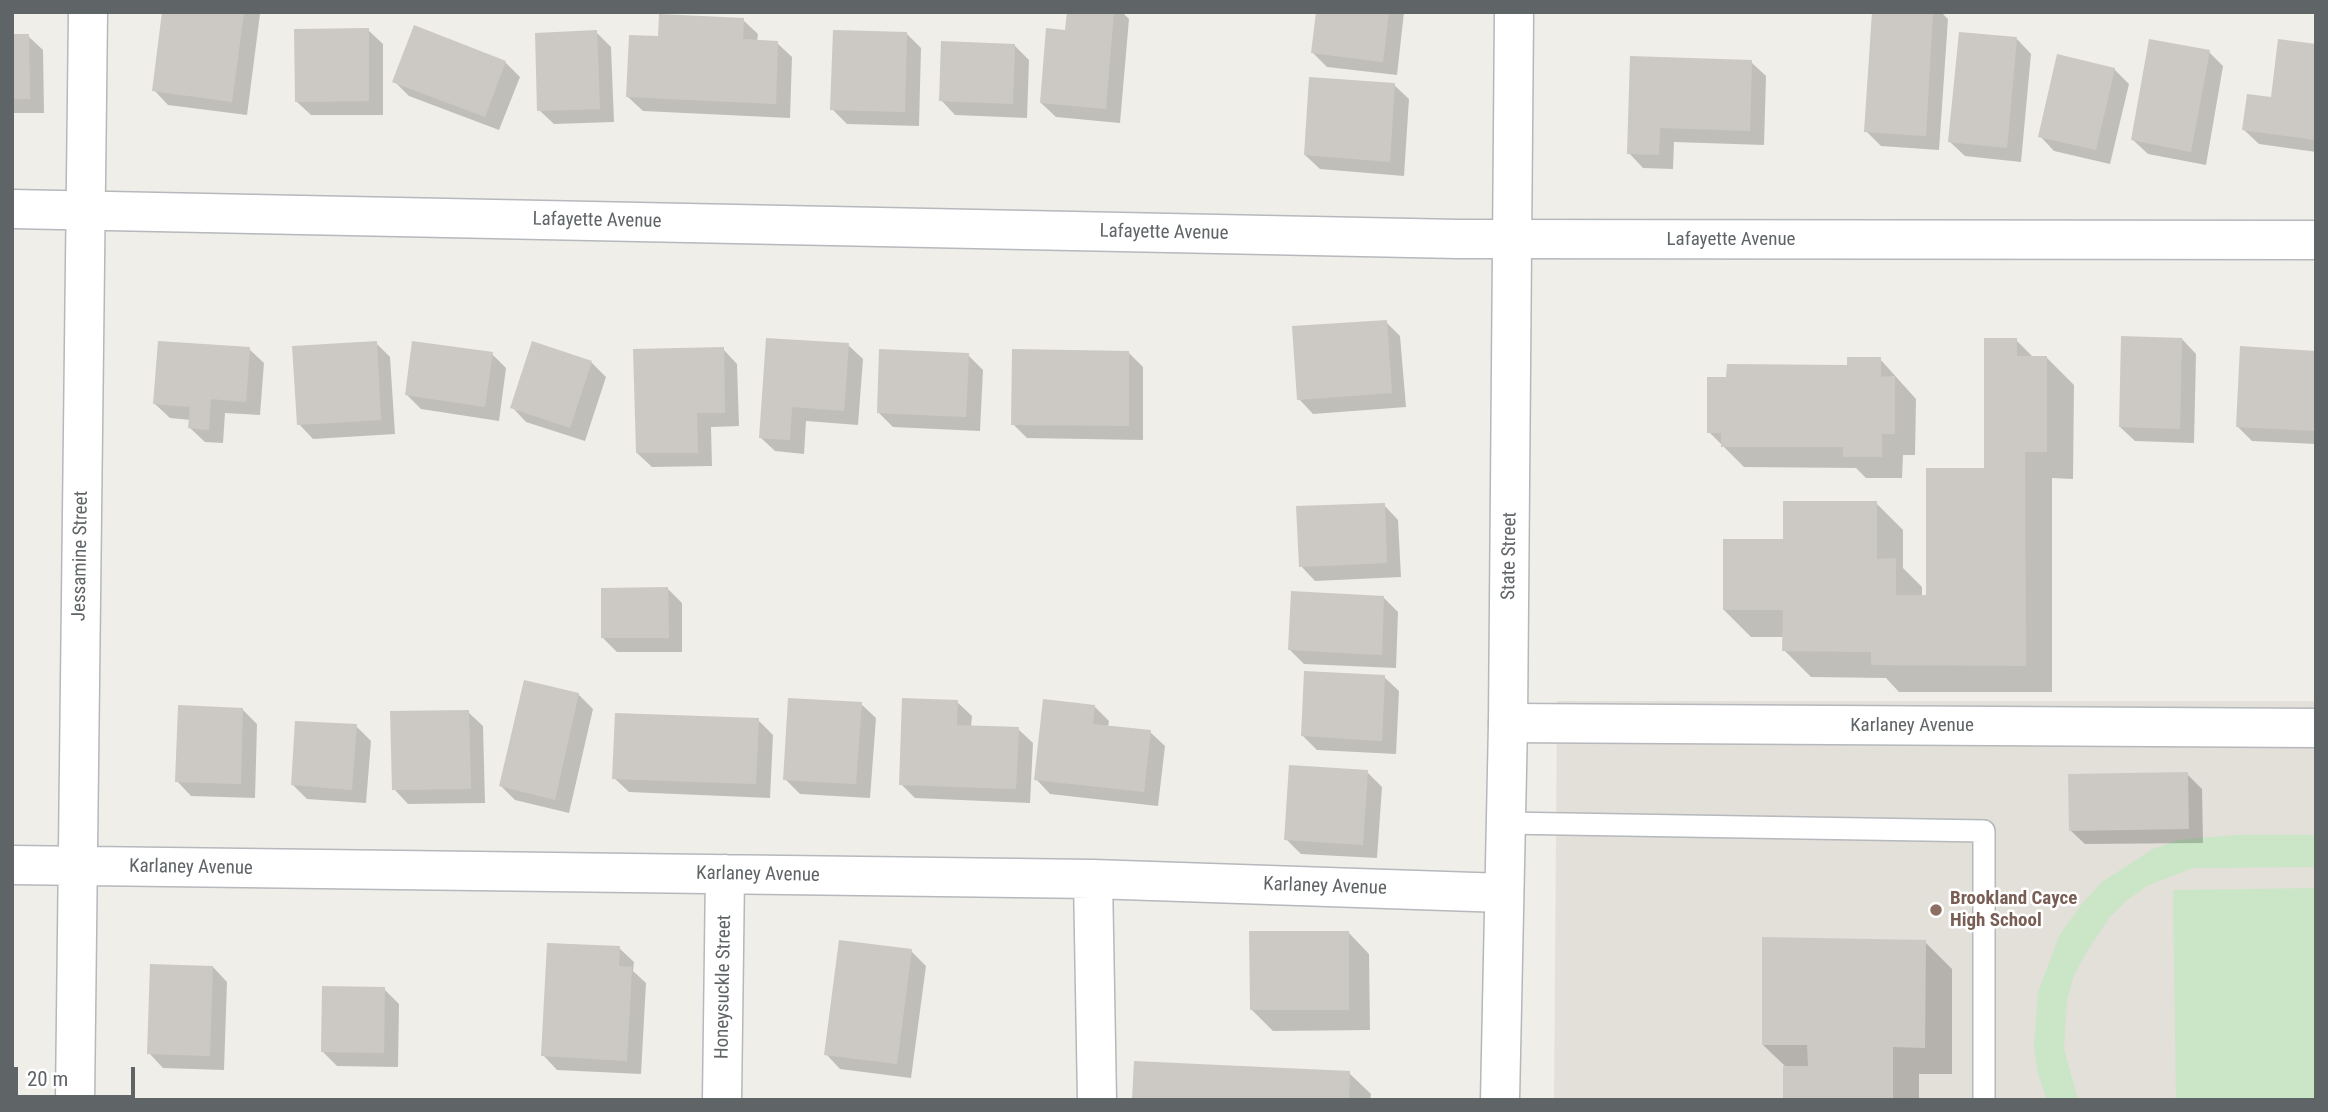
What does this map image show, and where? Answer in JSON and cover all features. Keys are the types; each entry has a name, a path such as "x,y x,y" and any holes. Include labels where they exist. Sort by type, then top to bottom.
{"street":[{"name":"Jessamine Street","path":"75,1100 88,12"},
{"name":"State Street","path":"1500,1100 1508,723 1514,12"},
{"name":"Lafayette Avenue","path":"12,209 1514,240 2316,240"},
{"name":"Karlaney Avenue","path":"1508,723 2316,728"},
{"name":"Karlaney Avenue","path":"12,865 1093,878 1504,893"},
{"name":"Honeysuckle Street","path":"722,1100 725,874"},
{"path":"1093,878 1097,1100"}],"lane":[{"path":"1505,823 1984,831 1984,1100"}],"shaded area":[{"name":"Brookland Cayce High School","path":"1557,701 2316,701 2316,1100 1554,1100"}],"green space":[{"path":"2236,835 2316,835 2316,867 2193,868 2147,886 2126,901 2109,918 2088,950 2074,975 2067,1000 2064,1049 2078,1100 2047,1100 2038,1074 2034,1045 2038,992 2060,934 2102,882 2153,849 2178,840"},
{"path":"2316,888 2316,1100 2176,1100 2173,890"}],"building":[{"path":"162,12 244,12 232,102 152,91"},
{"path":"1067,12 1114,12 1106,109 1040,103 1046,28 1065,30"},
{"path":"1316,12 1389,12 1383,62 1311,53"},
{"path":"1872,12 1933,12 1926,136 1864,132"},
{"path":"659,14 744,18 743,39 778,41 776,104 626,97 629,35 658,36"},
{"path":"414,25 506,61 485,117 392,82"},
{"path":"369,28 369,101 295,102 294,29"},
{"path":"597,30 600,109 537,111 535,33"},
{"path":"833,30 907,32 905,112 830,110"},
{"path":"1959,32 2017,37 2007,148 1948,142"},
{"path":"12,34 29,34 30,99 12,99"},
{"path":"2149,39 2210,50 2191,152 2131,140"},
{"path":"2278,39 2316,44 2316,140 2242,130 2247,94 2271,97"},
{"path":"941,41 1015,44 1013,104 939,101"},
{"path":"2057,54 2115,68 2096,150 2038,137"},
{"path":"1630,56 1752,60 1750,131 1660,128 1659,155 1627,154"},
{"path":"1309,77 1395,83 1390,162 1304,155"},
{"path":"1387,320 1392,393 1297,400 1292,326"},
{"path":"2121,336 2182,338 2180,429 2119,427"},
{"path":"766,338 849,343 844,411 792,407 790,440 759,438"},
{"path":"1984,338 2017,338 2017,356 2047,356 2047,452 2025,452 2026,666 1871,665 1871,652 1782,651 1783,610 1723,610 1723,539 1783,539 1783,501 1877,501 1877,559 1896,558 1896,595 1926,595 1926,468 1984,468"},
{"path":"158,341 250,347 246,402 211,399 209,430 188,428 190,407 153,404"},
{"path":"377,341 381,420 297,425 292,346"},
{"path":"412,341 493,352 485,407 405,395"},
{"path":"532,341 592,361 570,428 510,408"},
{"path":"2240,346 2316,351 2316,431 2236,427"},
{"path":"724,347 725,413 697,413 698,453 636,453 633,349"},
{"path":"879,349 969,353 966,417 877,413"},
{"path":"1012,349 1129,351 1129,426 1011,425"},
{"path":"1847,357 1881,357 1881,377 1895,376 1895,434 1882,434 1882,457 1843,457 1843,447 1721,447 1721,433 1707,433 1707,377 1726,377 1727,364 1847,365"},
{"path":"1385,503 1387,563 1299,567 1296,506"},
{"path":"668,587 669,638 601,638 601,588"},
{"path":"1291,591 1384,596 1382,655 1288,650"},
{"path":"1304,671 1385,675 1382,741 1301,736"},
{"path":"524,680 579,693 555,800 499,786"},
{"path":"788,698 862,702 856,784 783,780"},
{"path":"902,698 958,700 957,725 1019,727 1016,789 899,785"},
{"path":"1043,699 1095,705 1093,724 1151,730 1144,792 1034,780"},
{"path":"178,705 243,708 241,784 175,782"},
{"path":"469,710 471,789 392,790 390,711"},
{"path":"615,713 759,718 756,784 612,779"},
{"path":"295,721 357,724 352,790 291,785"},
{"path":"1289,765 1368,770 1363,845 1284,840"},
{"path":"2188,772 2189,829 2069,831 2068,774"},
{"path":"1249,931 1349,931 1349,1010 1250,1010"},
{"path":"1762,937 1926,940 1925,1048 1893,1047 1893,1100 1783,1100 1783,1066 1808,1066 1807,1045 1762,1045"},
{"path":"839,940 912,949 897,1064 824,1055"},
{"path":"547,943 620,946 619,966 632,967 627,1061 541,1056"},
{"path":"150,964 213,966 210,1056 147,1054"},
{"path":"322,986 385,987 384,1053 321,1052"},
{"path":"1134,1061 1350,1071 1349,1100 1132,1100"}],"place":[{"name":"Brookland Cayce High School","path":"1936,910"}]}
